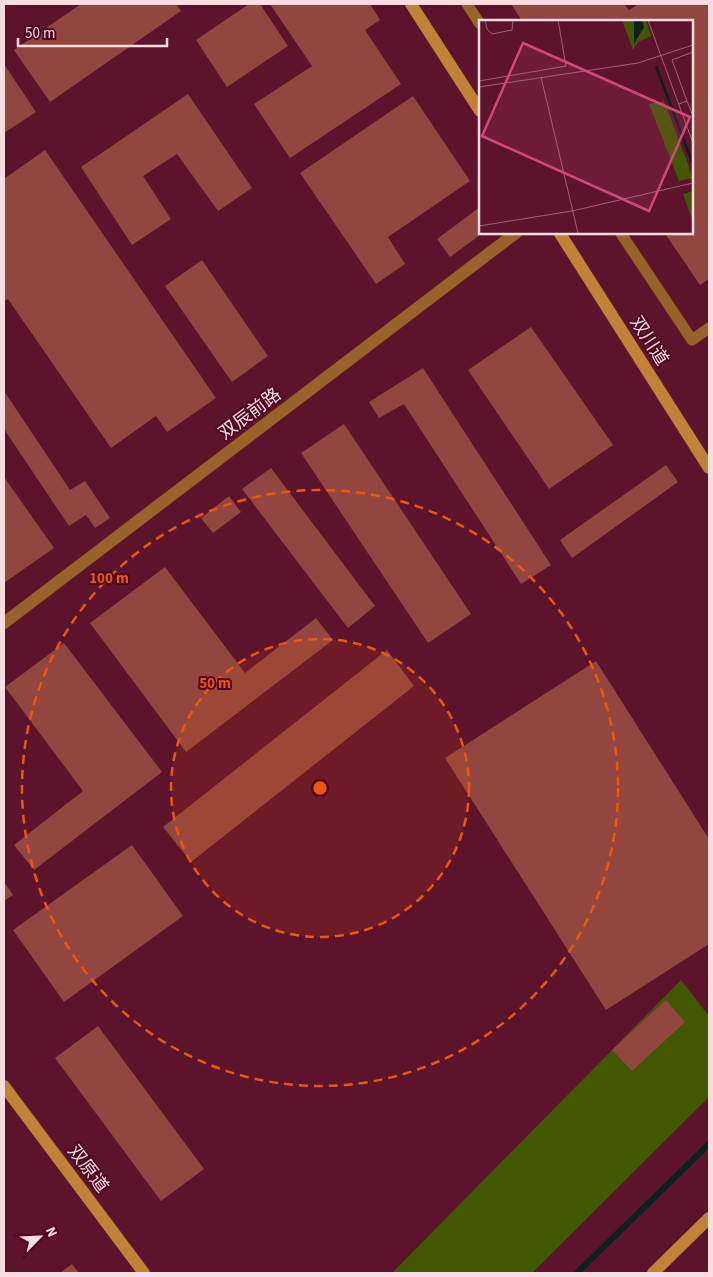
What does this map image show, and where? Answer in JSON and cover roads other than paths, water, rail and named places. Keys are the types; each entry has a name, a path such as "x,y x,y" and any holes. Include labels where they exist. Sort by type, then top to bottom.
{"street":[{"path":"411,4 479,109"},
{"name":"双辰前路","path":"4,623 514,234"},
{"name":"双川道","path":"560,234 709,468"},
{"name":"双原道","path":"4,1086 144,1273"},
{"path":"653,1273 709,1218"}],"lane":[{"path":"467,4 479,22"},
{"path":"621,234 692,340 709,328"}],"waterway":[{"path":"577,1273 709,1144"}]}
